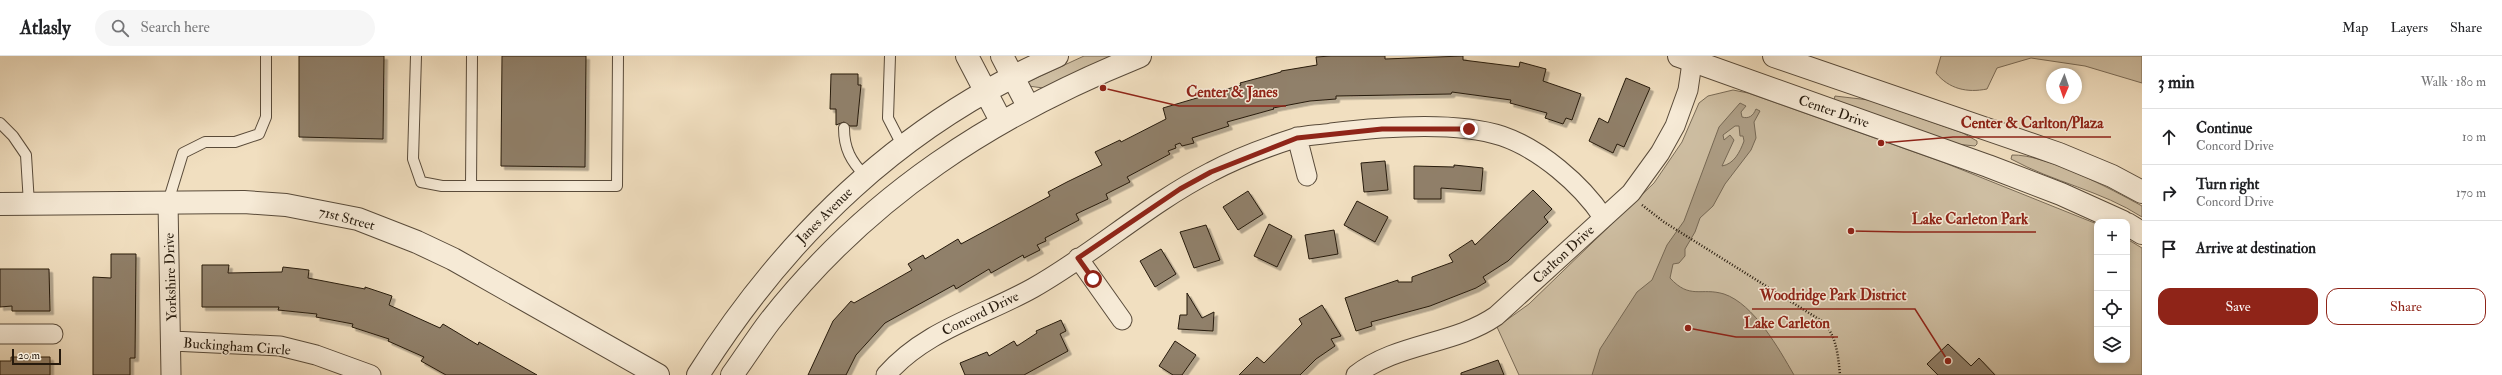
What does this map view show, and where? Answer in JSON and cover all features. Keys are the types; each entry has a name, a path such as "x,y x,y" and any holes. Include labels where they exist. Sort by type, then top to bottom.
{"street":[{"path":"967,56 1001,121"},
{"path":"1002,56 1028,106"},
{"path":"986,92 1056,56"},
{"path":"732,375 785,303 856,228 929,168 1001,121 1028,106 1140,56"},
{"path":"1774,56 2058,154 2112,176 2142,192"},
{"name":"Carlton Drive","path":"1356,375 1365,367 1387,357 1480,326 1496,316 1631,193 1660,153 1675,126 1688,90 1688,58"},
{"name":"Center Drive","path":"1688,58 1988,166 2061,194 2116,219"},
{"name":"Janes Avenue","path":"698,375 739,313 810,227 865,176 952,112 986,92"},
{"name":"Concord Drive","path":"886,375 928,339 1033,288 1180,189 1211,172 1297,138 1382,129 1452,128 1495,134 1527,147 1548,161 1593,203 1603,217"},
{"path":"1297,138 1307,176"},
{"name":"Yorkshire Drive","path":"168,202 172,341 171,375"},
{"name":"71st Street","path":"0,204 244,202 286,205 330,213 384,228 453,260 658,375"},
{"path":"2130,226 2142,233"},
{"path":"1078,258 1122,320"},
{"path":"0,334 53,334"},
{"name":"Buckingham Circle","path":"172,341 280,346 316,355 371,375"}],"lane":[{"path":"168,202 183,152 205,142 236,142 259,134 266,117 266,56"},
{"path":"416,56 413,159 421,182 442,186 617,186 618,56"},
{"path":"471,186 472,56"},
{"path":"890,56 888,118 903,147"},
{"path":"0,123 13,136 26,155 29,204"},
{"path":"844,128 844,144 847,154 865,176"}],"path":[{"path":"1631,193 1664,222 1706,247 1825,324 1834,336 1838,350 1840,375"}],"shaded area":[{"path":"1084,56 1113,56 1043,88 1021,85"},
{"path":"1941,56 2142,56 2142,83 2085,66 2031,58 1997,68 1987,89 1966,90 1947,83 1936,73"},
{"path":"1733,90 1748,93 1945,163 2094,223 2094,363 2130,363 2130,241 2142,248 2142,375 1519,375 1497,327 1529,304 1654,183 1682,142 1699,103 1708,96"},
{"path":"1835,96 1869,100 1963,133 1977,141 1977,144 1975,146 1956,144 1834,100"},
{"path":"1740,103 1746,106 1741,112 1742,117 1747,118 1754,113 1756,109 1760,111 1754,122 1756,138 1751,150 1725,184 1713,206 1700,218 1695,232 1685,249 1685,256 1679,263 1673,264 1670,278 1677,285 1690,291 1716,292 1735,299 1765,328 1794,375 1592,375 1600,349 1637,292 1652,280 1667,245 1684,221 1719,127","holes":["1735,126 1739,126 1740,136 1743,136 1744,141 1733,160 1722,166 1734,140 1730,135 1724,140 1723,135"]},
{"path":"2012,155 2026,156 2042,160 2060,166 2096,182 2142,206 2142,217 2111,200 2027,167 2011,159"}],"building":[{"path":"299,56 384,56 383,139 299,137"},
{"path":"502,56 586,56 585,167 501,166"},
{"path":"1385,56 1385,59 1463,56 1463,60 1519,67 1520,62 1546,69 1543,81 1581,94 1572,120 1566,118 1563,124 1545,118 1547,113 1510,103 1511,100 1452,92 1451,94 1336,96 1336,99 1310,101 1273,108 1274,109 1227,122 1229,126 1192,138 1194,143 1182,146 1180,143 1175,145 1176,148 1168,151 1170,154 1127,177 1130,182 1106,194 1108,199 1076,214 1079,220 1045,238 1046,241 1037,245 1040,250 1024,258 1023,255 991,273 989,269 956,289 954,285 885,323 856,355 846,375 808,375 833,321 851,301 854,303 912,270 908,264 923,255 925,259 958,239 961,244 1050,196 1048,192 1102,165 1095,152 1120,140 1121,142 1166,119 1163,108 1241,85 1240,83 1281,71 1317,65 1316,57"},
{"path":"831,74 858,74 858,85 861,85 857,126 850,126 844,122 836,125 836,109 830,109"},
{"path":"1626,78 1650,88 1624,147 1617,144 1613,153 1589,141 1599,118 1608,123"},
{"path":"1385,161 1388,190 1364,192 1361,163"},
{"path":"1454,165 1483,168 1481,191 1441,188 1441,199 1414,199 1414,166 1454,167"},
{"path":"1533,190 1552,209 1544,217 1548,222 1508,261 1483,277 1486,282 1476,288 1430,306 1371,322 1372,326 1356,331 1345,298 1398,280 1398,282 1412,282 1412,277 1453,262 1449,255 1472,240 1475,245"},
{"path":"1248,191 1263,214 1238,230 1223,207"},
{"path":"1357,201 1388,217 1375,242 1344,225"},
{"path":"1269,224 1292,236 1277,267 1254,256"},
{"path":"1206,225 1220,260 1194,268 1180,232"},
{"path":"1334,230 1338,254 1309,259 1305,235"},
{"path":"1161,249 1176,274 1155,287 1140,261"},
{"path":"111,254 136,254 135,358 130,358 130,375 93,375 93,277 111,278"},
{"path":"202,265 229,265 228,273 282,272 283,267 309,270 308,278 365,289 365,287 392,296 389,305 440,328 443,324 478,345 479,342 537,375 446,375 421,361 424,357 388,341 389,339 352,327 353,324 316,317 317,314 278,310 279,307 202,307"},
{"path":"0,269 49,269 50,311 12,311 12,306 0,307"},
{"path":"1187,293 1202,318 1214,312 1213,331 1178,329 1180,315 1187,315"},
{"path":"1322,305 1341,336 1331,339 1335,346 1316,359 1300,375 1239,375 1257,357 1264,363 1302,324 1299,319"},
{"path":"1061,320 1066,331 1060,334 1068,351 1024,375 965,375 960,363 987,352 989,356 1014,341 1017,346 1037,333 1036,331"},
{"path":"1175,341 1196,355 1182,375 1173,375 1159,366"},
{"path":"1948,344 1971,366 1979,358 1995,375 1938,375 1927,364"},
{"path":"11,357 50,357 50,375 0,375 0,361 11,361"},
{"path":"1498,360 1504,375 1461,375 1461,373"}],"place":[{"name":"Center & Janes","path":"1103,88"},
{"name":"Center & Carlton/Plaza","path":"1881,143"},
{"name":"Lake Carleton Park","path":"1851,231"},
{"name":"Lake Carleton","path":"1688,328"},
{"name":"Woodridge Park District","path":"1948,361"}],"route":[{"path":"1093,279 1078,258 1180,189 1234,161 1297,138 1355,130 1469,129"}]}
